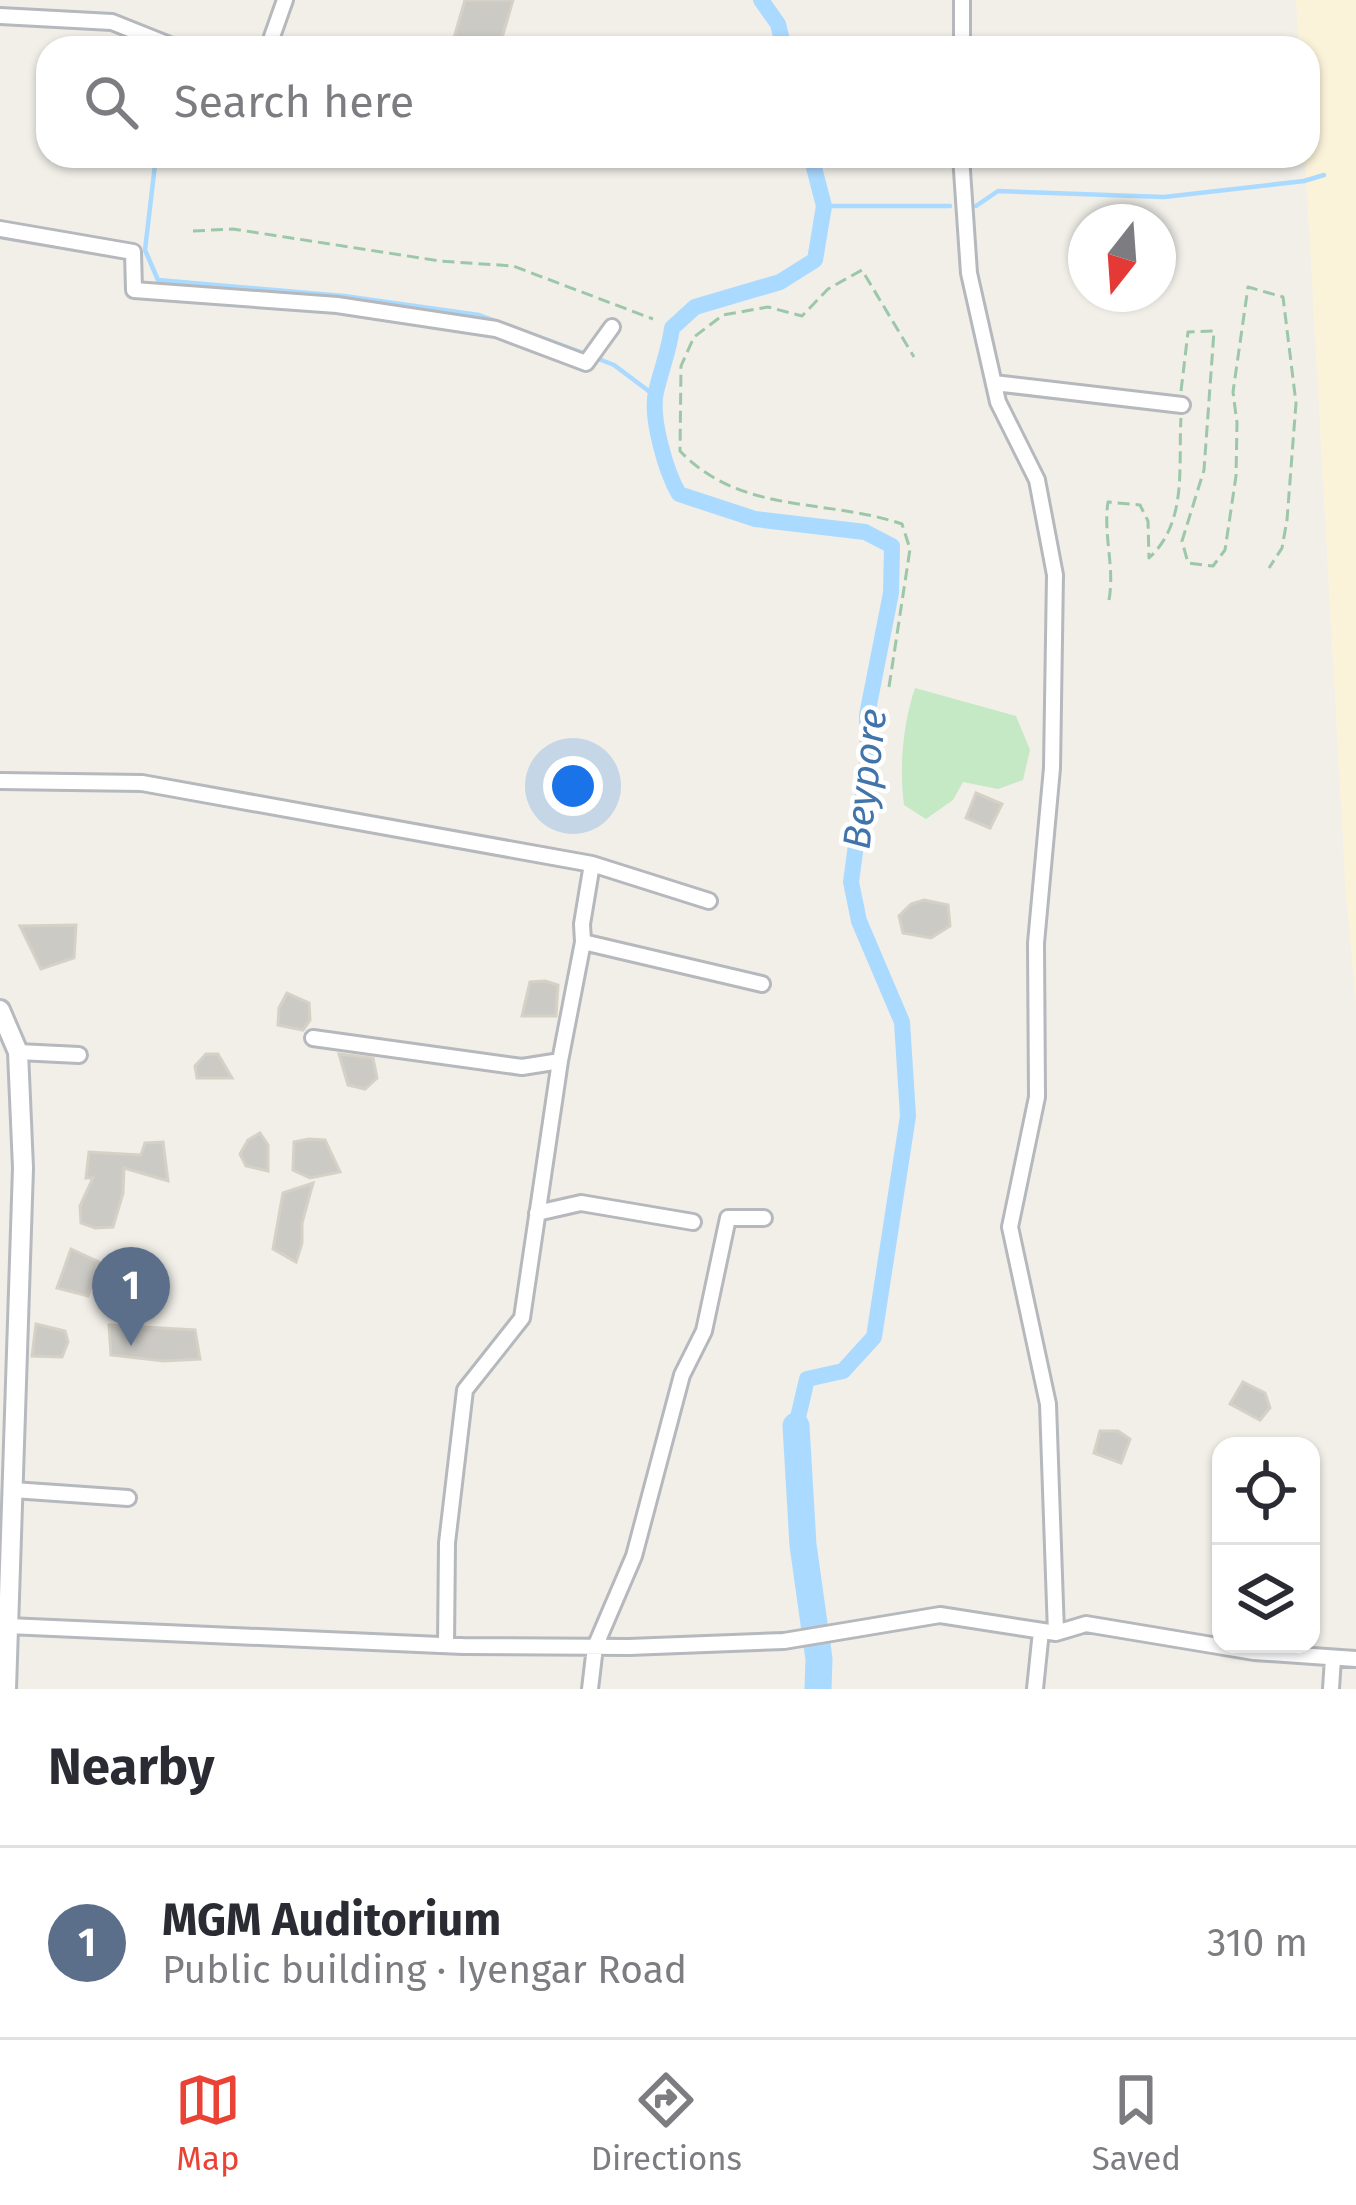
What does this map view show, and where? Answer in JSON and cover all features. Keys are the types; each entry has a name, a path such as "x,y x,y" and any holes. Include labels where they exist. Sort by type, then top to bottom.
{"main road":[{"path":"0,1010 18,1052 23,1168 13,1490 6,1542 6,1689"}],"street":[{"path":"272,36 285,0"},
{"path":"962,0 962,36"},
{"path":"0,16 112,22 147,36"},
{"path":"962,168 969,272 998,402 1036,480 1055,575 1052,769 1036,943 1037,1097 1010,1227 1048,1404 1048,1632 1035,1689"},
{"path":"0,229 133,253 134,290 337,304 496,329 586,363 612,326"},
{"path":"994,383 1181,405"},
{"path":"0,781 142,783 592,864 709,901"},
{"path":"446,1646 448,1543 465,1390 522,1318 592,864"},
{"path":"583,942 762,985"},
{"path":"313,1038 522,1067 560,1061"},
{"path":"18,1052 79,1054"},
{"path":"537,1213 581,1203 693,1222"},
{"path":"590,1689 595,1647 634,1556 682,1375 704,1331 728,1218 764,1218"},
{"path":"13,1490 128,1498"},
{"path":"8,1626 446,1646 595,1647 784,1641 940,1615 1048,1632 1086,1624 1254,1652 1356,1659"},
{"path":"1331,1689 1333,1658"}],"path":[{"path":"194,231 232,229 440,261 513,266 653,319"},
{"path":"889,687 910,549 902,524 869,513 787,505 703,475 680,451 681,366 694,338 723,315 768,307 802,316 828,289 862,270 914,357"},
{"path":"1109,600 1108,502 1140,505 1148,521 1149,558 1167,541 1180,493 1188,332 1214,331 1204,470 1182,541 1189,563 1213,566 1225,550 1237,476 1233,392 1248,287 1283,298 1296,403 1287,520 1282,548 1269,568"}],"green space":[{"path":"915,688 1016,716 1030,750 1023,780 998,789 963,782 953,800 926,819 904,805 903,745"}],"sand":[{"path":"1296,0 1356,0 1356,1002 1306,168 1320,168 1320,36 1298,36"}],"building":[{"path":"465,0 513,0 502,36 454,36"},
{"path":"976,793 1002,804 990,828 966,818"},
{"path":"924,900 948,905 950,926 931,938 903,933 899,916 911,904"},
{"path":"76,925 74,958 41,969 20,926"},
{"path":"530,982 558,985 556,1016 522,1016"},
{"path":"287,993 309,1003 310,1020 303,1030 278,1025 279,1008"},
{"path":"206,1054 218,1054 232,1078 197,1078 195,1066"},
{"path":"339,1054 373,1058 377,1078 365,1089 348,1085"},
{"path":"260,1133 268,1145 268,1171 246,1166 240,1154 248,1140"},
{"path":"325,1140 340,1172 310,1178 293,1170 294,1142"},
{"path":"163,1142 168,1181 124,1168 113,1227 81,1223 80,1206 93,1178 86,1178 89,1152 141,1155 145,1143"},
{"path":"313,1183 296,1262 273,1249 283,1193"},
{"path":"71,1249 99,1262 88,1296 57,1288"},
{"path":"36,1324 65,1331 68,1342 62,1357 32,1356"},
{"path":"109,1325 195,1330 200,1359 164,1361 111,1355"},
{"path":"1243,1382 1265,1393 1270,1408 1260,1420 1230,1404"},
{"path":"1100,1431 1118,1431 1130,1439 1121,1463 1094,1453"}],"waterway":[{"name":"Beypore","path":"761,0 781,36"},
{"name":"Beypore","path":"155,168 145,250 158,280 344,296 479,315 586,354"},
{"name":"Beypore","path":"796,1426 807,1379 843,1371 874,1337 908,1116 902,1022 859,921 851,882 868,755 867,715 891,593 892,546 865,532 755,519 679,494 660,444 655,403 672,328 695,307 780,282 815,260 824,206 814,168"},
{"path":"976,206 998,191 1164,197 1324,175"},
{"path":"824,206 950,206"},
{"name":"Beypore","path":"596,358 614,365 654,395"},
{"path":"796,1426 818,1689"}],"place":[{"name":"MGM Auditorium","path":"131,1346"}]}
